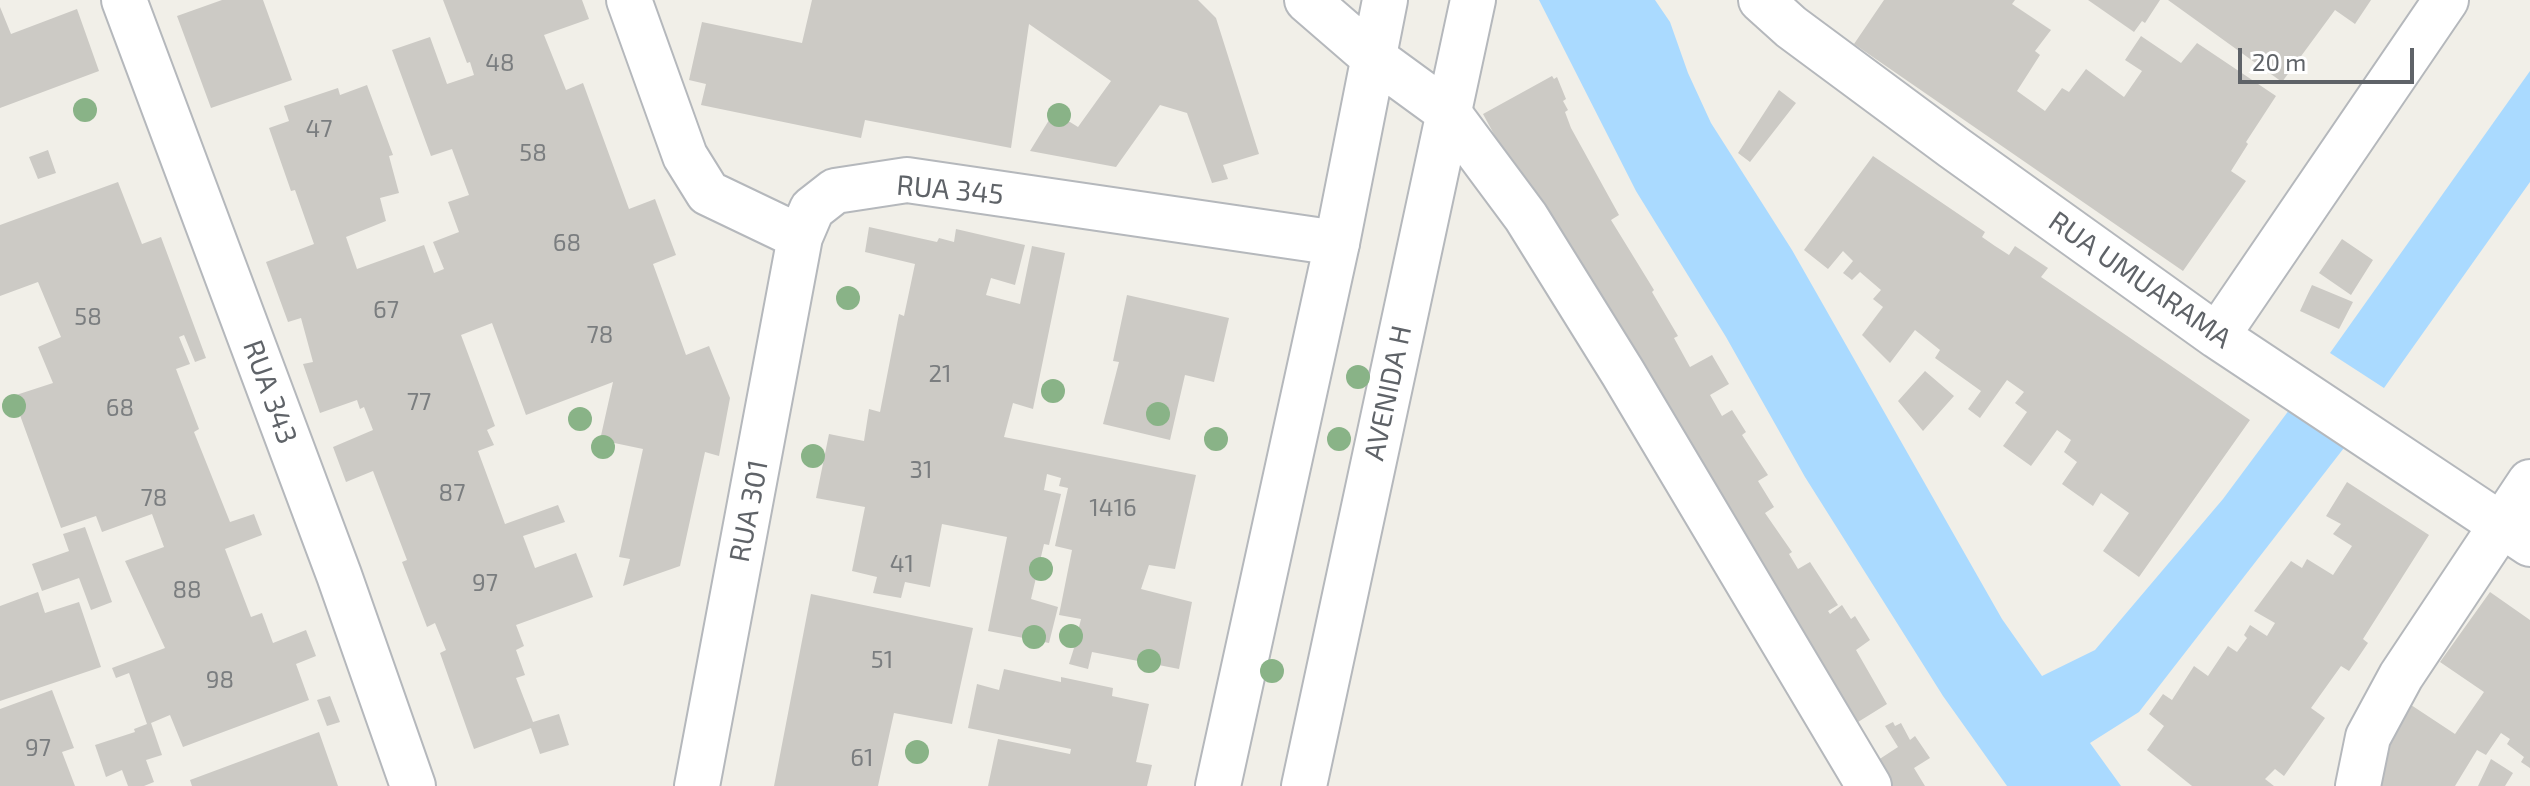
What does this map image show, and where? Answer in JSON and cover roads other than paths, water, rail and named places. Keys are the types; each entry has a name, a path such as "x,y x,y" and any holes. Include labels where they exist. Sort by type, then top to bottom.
{"street":[{"name":"RUA 343","path":"124,0 339,575 413,786"},
{"path":"629,0 685,156 708,193 800,237"},
{"path":"1307,0 1374,58 1448,112 1526,217 1631,386 1869,786"},
{"path":"1218,786 1337,243 1385,0"},
{"name":"AVENIDA H","path":"1304,786 1473,0"},
{"path":"2217,336 2446,0"},
{"name":"RUA UMUARAMA","path":"1787,9 1953,147 2217,336 2515,535"},
{"name":"RUA 345","path":"800,237 812,209 835,191 907,180 1337,243"},
{"name":"RUA 301","path":"697,786 800,237"},
{"path":"2358,786 2368,737 2401,676 2515,535 2530,482"}],"water":[{"path":"1539,0 1655,0 1670,22 1688,73 1711,123 1792,250 2002,619 2042,676 2095,650 2223,499 2298,398 2354,435 2139,712 2090,743 2121,786 2007,786 1943,696 1805,477 1726,337 1636,191"},
{"path":"2530,71 2530,182 2384,388 2330,353"}]}
